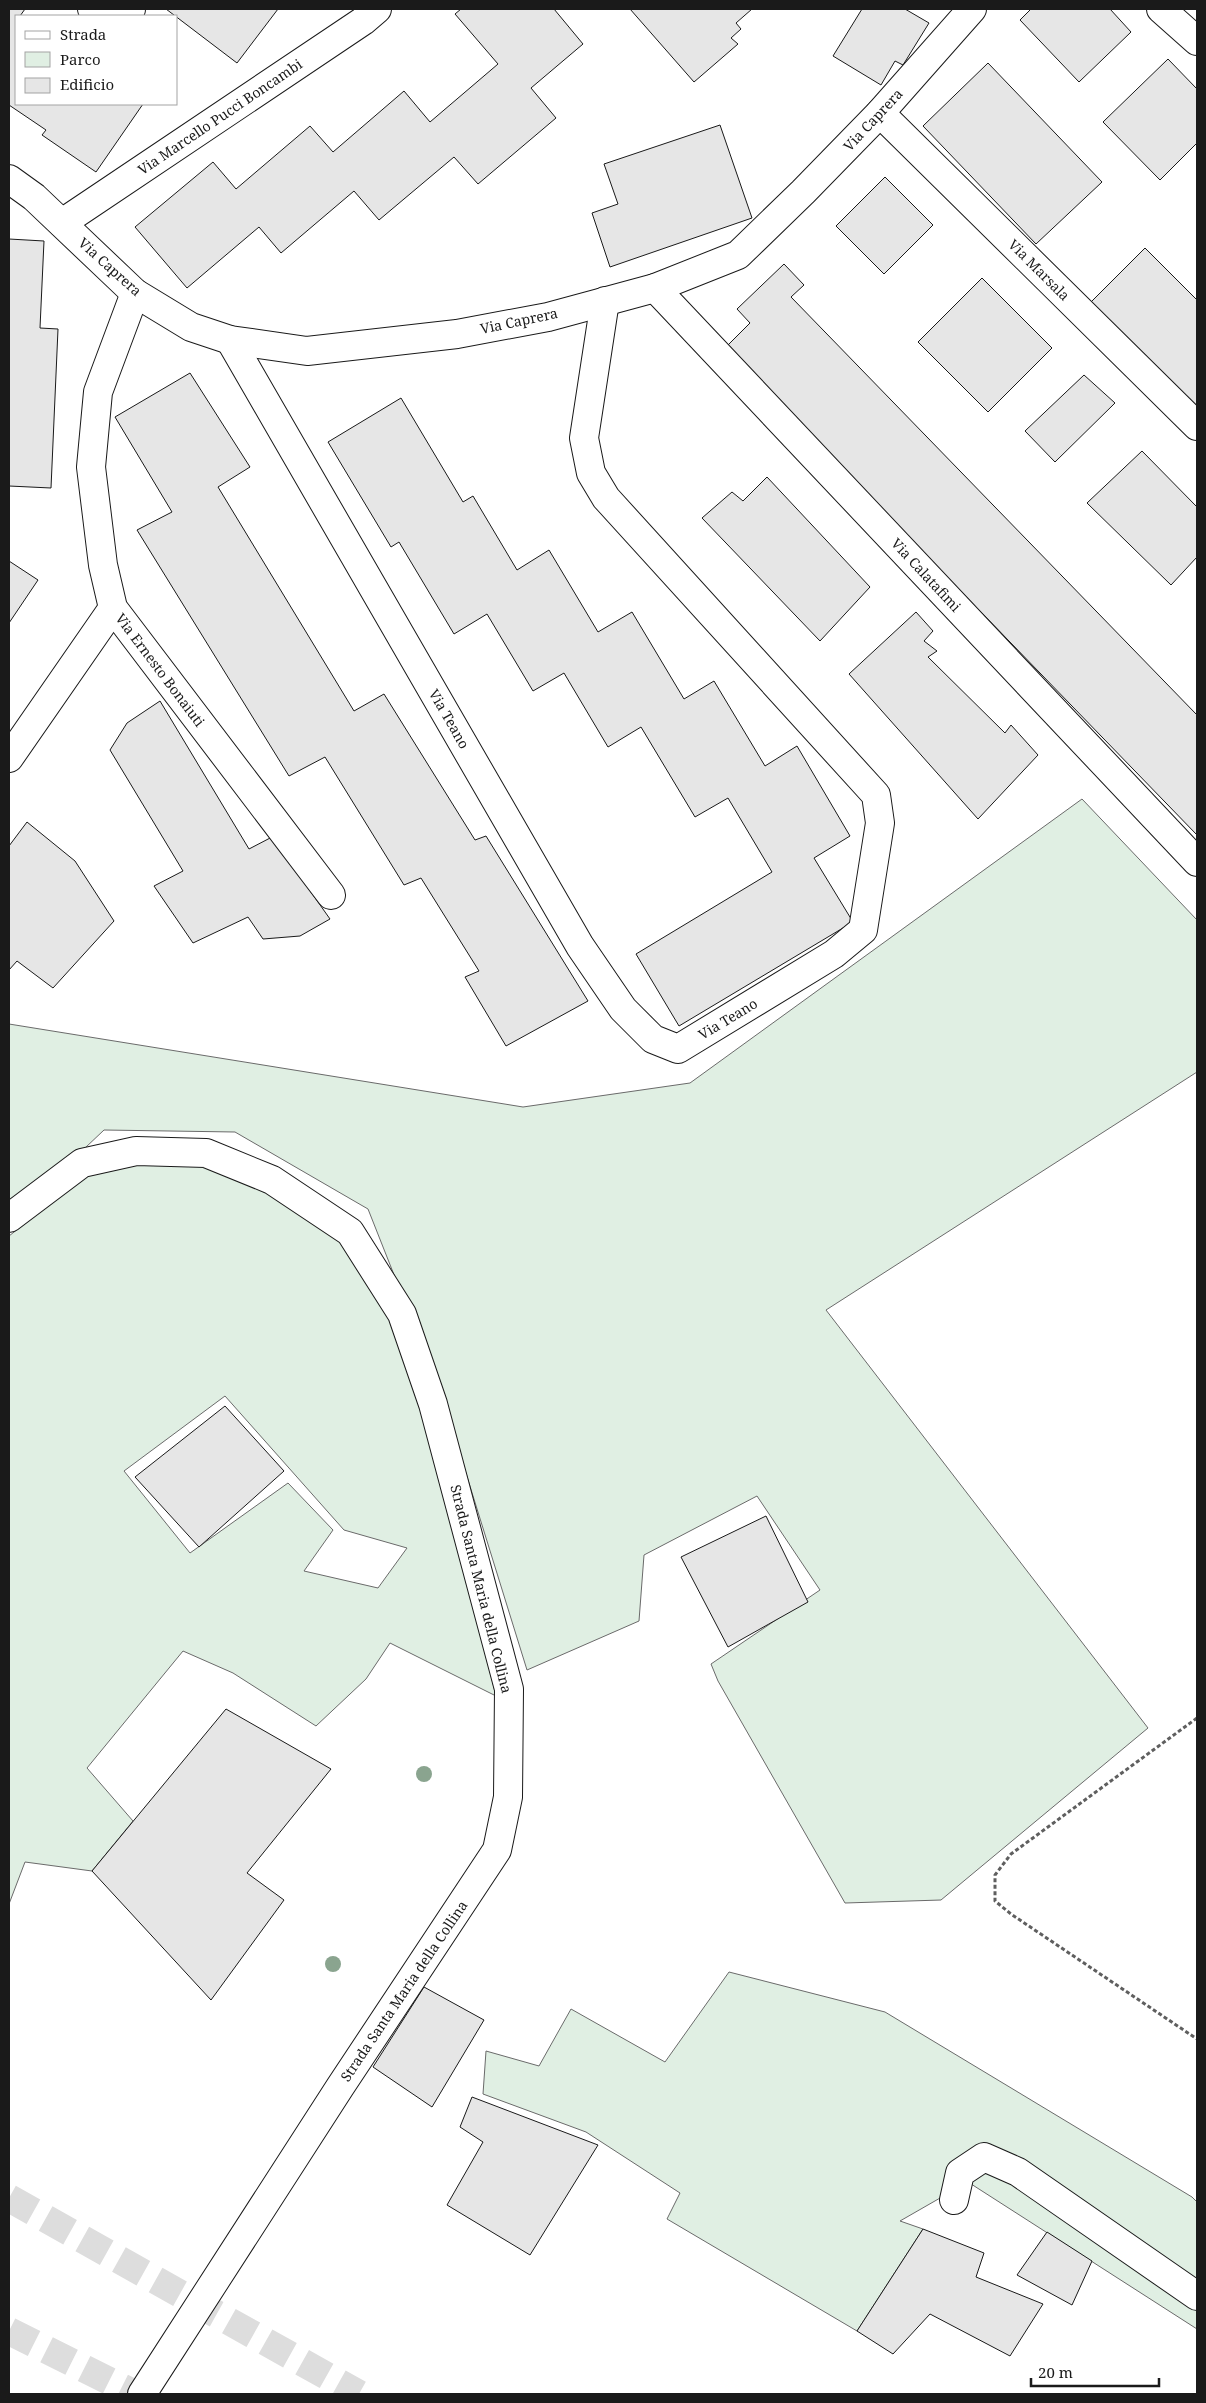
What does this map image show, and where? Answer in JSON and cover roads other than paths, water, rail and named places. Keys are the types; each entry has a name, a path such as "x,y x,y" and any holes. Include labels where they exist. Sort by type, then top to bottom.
{"street":[{"name":"Via Marcello Pucci Boncambi","path":"62,223 363,21 377,9"},
{"name":"Via Caprera","path":"9,179 34,197 135,293 191,327 230,340 308,351 457,334 548,317 655,288 738,255 880,113 972,9"},
{"path":"1161,9 1197,41"},
{"name":"Via Marsala","path":"880,113 1197,426"},
{"name":"Via Calatafimi","path":"655,288 1197,862"},
{"name":"Via Ernesto Bonaiuti","path":"135,293 98,392 91,467 103,565 113,608 331,895"},
{"name":"Via Teano","path":"230,340 580,946 623,1009 654,1039 678,1049 834,954 863,930 880,823 876,795 606,498 591,473 584,438 604,301"},
{"path":"9,758 113,608"},
{"name":"Strada Santa Maria della Collina","path":"9,1218 82,1163 136,1151 206,1153 272,1180 350,1232 402,1314 433,1404 509,1689 508,1797 498,1850 340,2087 142,2394"},
{"path":"954,2200 960,2173 984,2157 1018,2172 1197,2296"}],"tunnel":[{"path":"9,2198 359,2394"},
{"path":"9,2331 135,2394"}]}
